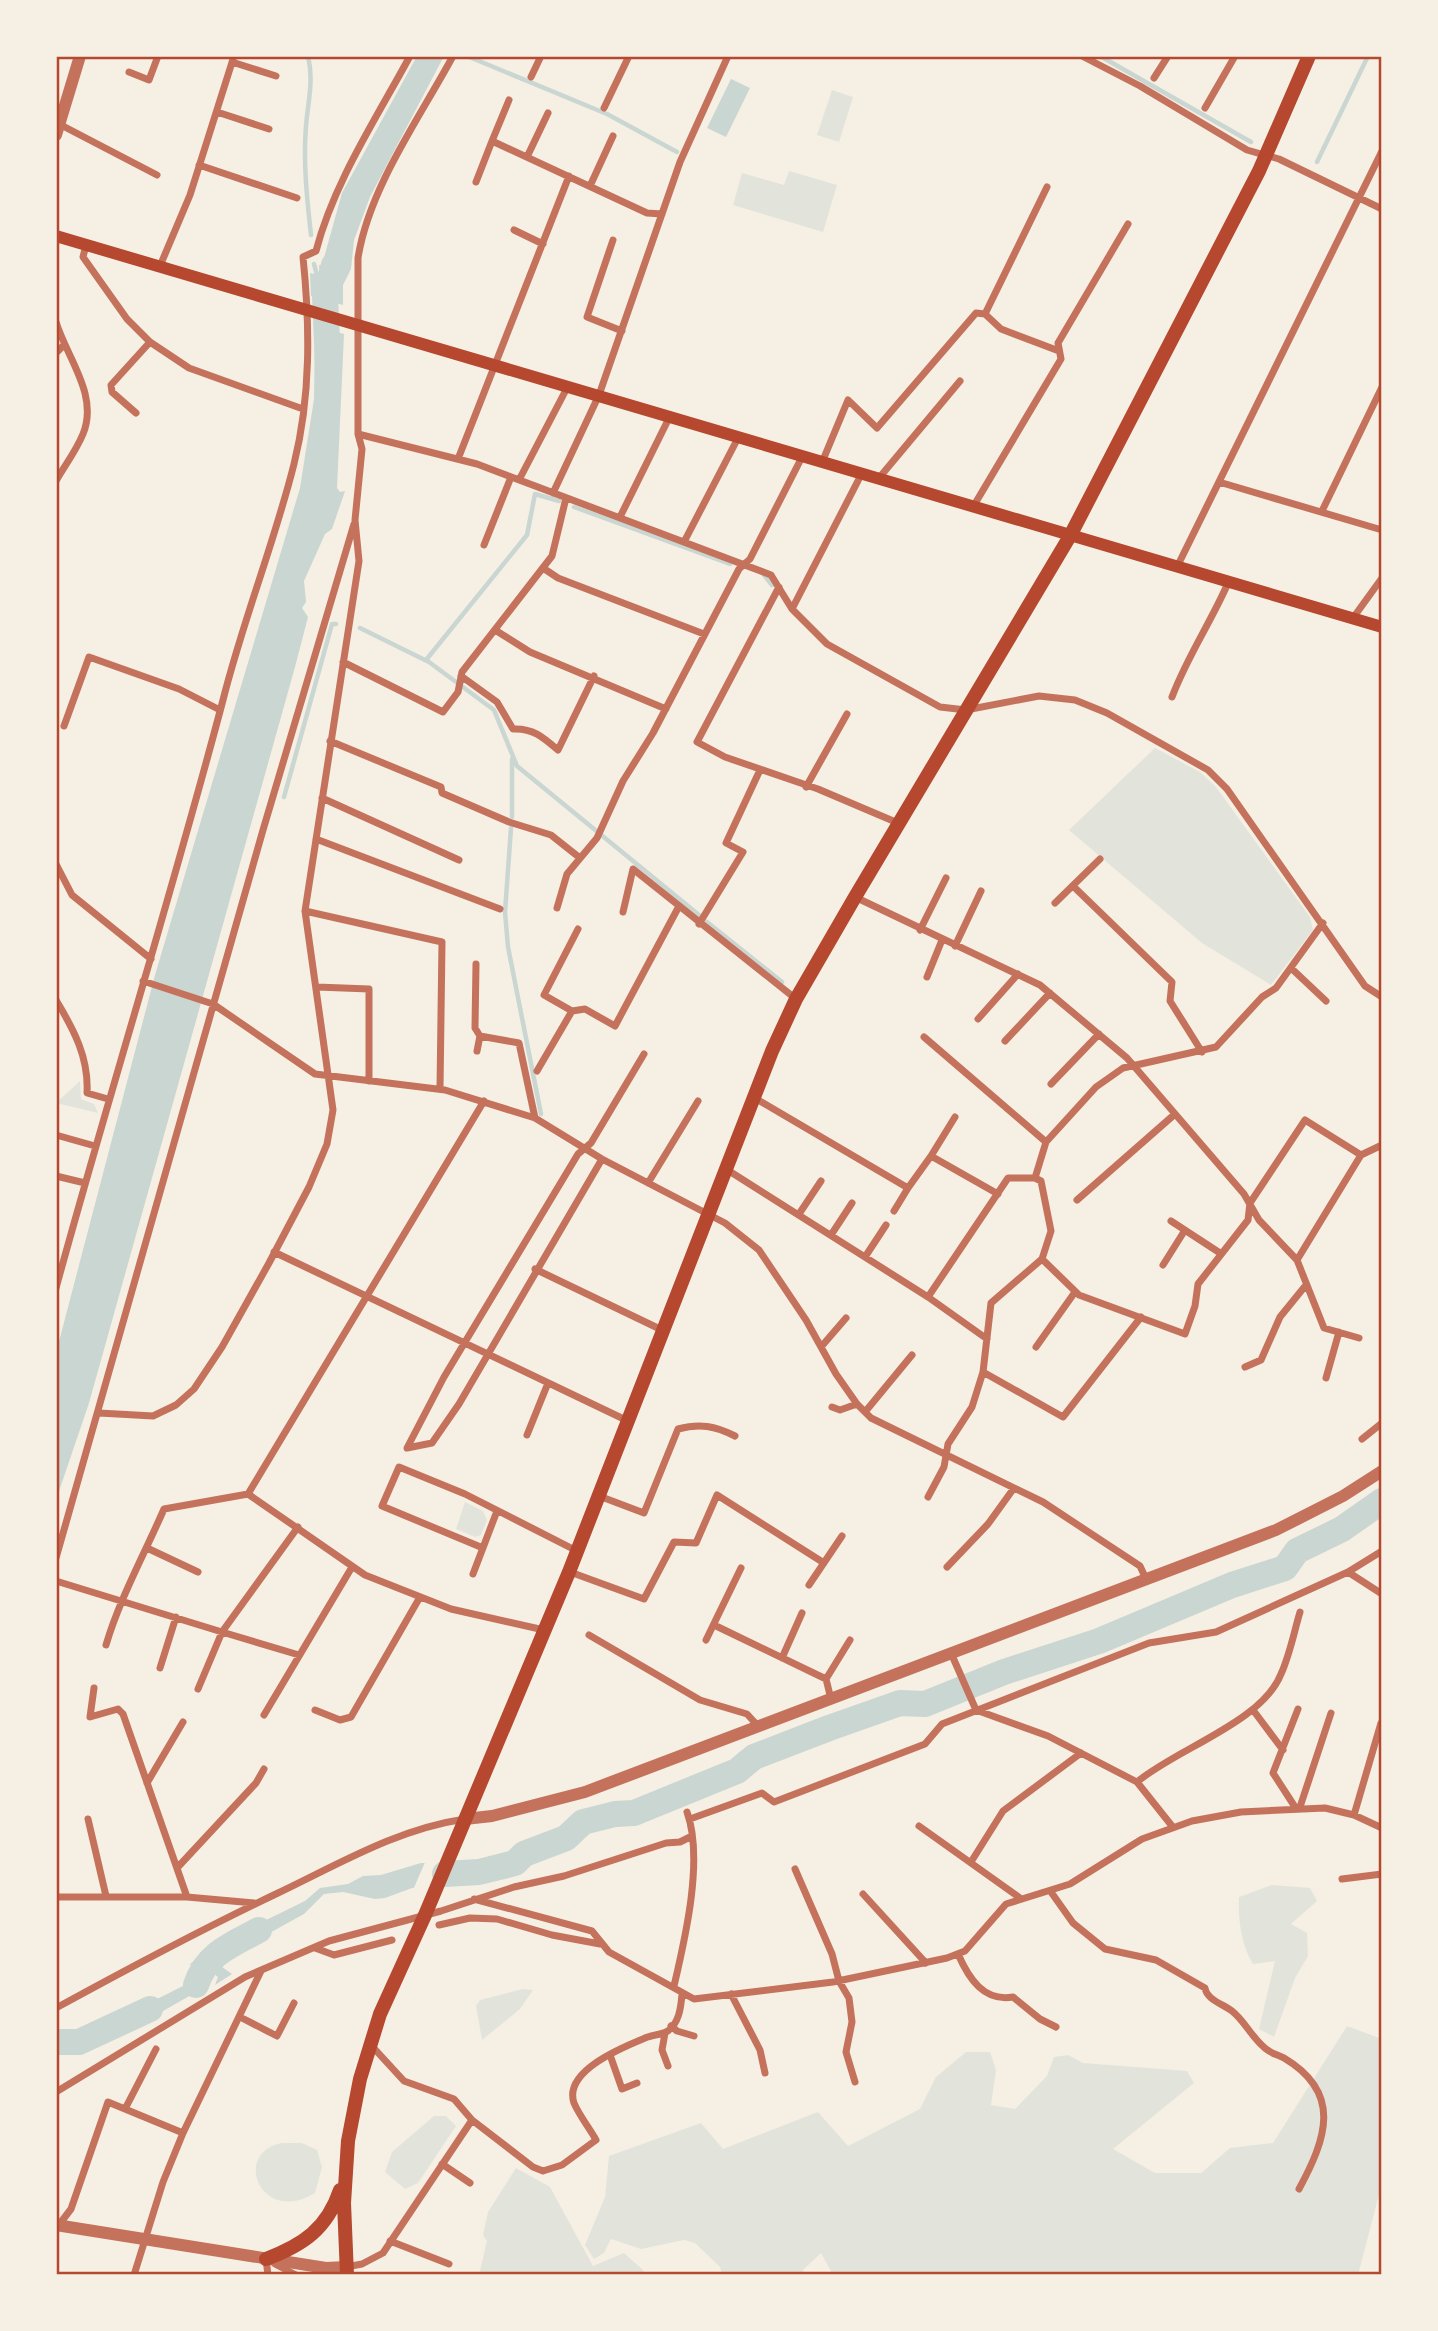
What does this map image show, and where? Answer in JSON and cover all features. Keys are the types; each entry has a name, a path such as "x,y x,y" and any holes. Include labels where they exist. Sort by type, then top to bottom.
{"main road":[{"path":"346,2271 345,2172 354,2105 370,2044 407,1948 428,1908 569,1572 753,1097 796,999 1070,536 1265,155 1309,56"},
{"path":"56,236 804,454 972,507 1382,627"},
{"path":"265,2259 305,2242 316,2233 330,2215 345,2172"}],"street":[{"path":"80,56 58,130 157,175"},
{"path":"129,72 149,79 158,56"},
{"path":"56,1288 220,710 291,475 303,409 311,311 303,257 316,251 324,221 342,182 410,56"},
{"path":"56,1558 99,1413 210,1003 355,520 362,449 358,434 355,323 358,258 368,214 453,56"},
{"path":"531,77 541,56"},
{"path":"604,108 629,56"},
{"path":"553,493 599,395 680,162 728,56"},
{"path":"1082,56 1140,86 1247,150 1265,155 1382,209"},
{"path":"1154,78 1168,56"},
{"path":"1205,108 1235,56"},
{"path":"160,266 199,165 233,59 276,76"},
{"path":"476,182 509,100"},
{"path":"217,112 269,129"},
{"path":"527,157 548,114"},
{"path":"590,186 613,136"},
{"path":"492,141 648,213 662,214"},
{"path":"1177,567 1382,151"},
{"path":"199,165 297,198"},
{"path":"458,459 569,176"},
{"path":"985,314 1047,187"},
{"path":"972,507 1060,359 1058,343 1128,225"},
{"path":"513,230 543,244"},
{"path":"613,240 587,317 622,331"},
{"path":"86,245 83,257 127,319 150,342 189,368 303,409"},
{"path":"823,460 849,400 877,428 976,313 985,314 1002,329 1059,351"},
{"path":"56,322 84,389 88,418 82,437 56,481"},
{"path":"136,413 112,392 111,385 150,342"},
{"path":"56,353 64,345"},
{"path":"879,478 960,381"},
{"path":"484,545 515,479 568,386"},
{"path":"1322,511 1382,387"},
{"path":"620,517 670,416"},
{"path":"358,434 458,459 771,575 792,609 841,654 940,707 966,710 1039,696 1075,700 1107,713 1208,769 1227,789 1365,986 1382,996"},
{"path":"684,542 739,436"},
{"path":"557,908 567,874 600,832 623,780 666,709 704,634 750,559 804,454"},
{"path":"792,609 862,473"},
{"path":"1219,482 1382,530"},
{"path":"343,662 443,712 458,689 461,678 543,568 558,540 566,498"},
{"path":"99,1413 123,1417 153,1416 176,1405 194,1389 222,1348 309,1187 327,1144 333,1110 305,911 359,561 355,520"},
{"path":"543,568 558,578 704,634"},
{"path":"1353,618 1382,578"},
{"path":"1172,697 1184,666 1208,628 1228,583"},
{"path":"779,587 697,741 760,770 898,824"},
{"path":"495,630 530,652 666,709"},
{"path":"64,726 89,657 179,689 220,710"},
{"path":"461,678 497,702 513,729 538,733 558,750 594,677"},
{"path":"806,786 847,714"},
{"path":"330,741 441,787 442,793 509,822 551,835 580,858"},
{"path":"699,924 743,852 726,842 760,770"},
{"path":"322,798 459,860"},
{"path":"316,839 500,909"},
{"path":"1055,903 1100,859"},
{"path":"56,864 72,895 151,959"},
{"path":"624,912 633,870 796,999"},
{"path":"920,930 946,878"},
{"path":"1073,886 1172,982 1170,1001 1202,1052"},
{"path":"956,946 981,891"},
{"path":"855,897 1018,974 1050,993 1100,1034 1136,1067 1250,1203 1259,1220 1297,1260 1324,1328 1359,1338"},
{"path":"578,929 544,995 572,1012 586,1009 615,1026 678,908"},
{"path":"305,911 442,942 440,1089"},
{"path":"1035,1178 1046,1142 1096,1087 1123,1068 1216,1047 1262,997 1276,988 1323,923"},
{"path":"927,977 942,940"},
{"path":"476,964 475,1028 480,1036 477,1051"},
{"path":"1291,968 1325,1001"},
{"path":"978,1019 1018,974"},
{"path":"143,981 210,1003 315,1074 440,1089 536,1118 602,1159 709,1214 745,1237 759,1250 857,1404 865,1412 1051,1507 1140,1566 1146,1579"},
{"path":"317,987 369,989 369,1081"},
{"path":"1004,1041 1050,993"},
{"path":"56,1000 82,1048 88,1074 87,1093 108,1099"},
{"path":"537,1071 572,1012"},
{"path":"1051,1084 1100,1034"},
{"path":"480,1036 519,1043 536,1118"},
{"path":"924,1038 1046,1142"},
{"path":"602,1159 459,1404 432,1443 407,1448 578,1154 586,1148 644,1054"},
{"path":"753,1097 908,1188"},
{"path":"248,1494 484,1101"},
{"path":"648,1183 698,1101"},
{"path":"1077,1200 1175,1114"},
{"path":"894,1211 956,1116"},
{"path":"1042,1259 1075,1292 1185,1334 1195,1306 1198,1284 1248,1220 1250,1203 1305,1119 1361,1156"},
{"path":"56,1135 95,1146"},
{"path":"1297,1260 1361,1156 1382,1145"},
{"path":"931,1156 998,1194"},
{"path":"726,1168 928,1297 987,1339"},
{"path":"56,1176 85,1183"},
{"path":"928,1297 1011,1176 1041,1181 1051,1231 1042,1259 991,1304 983,1372 972,1407 948,1444 947,1456 928,1497"},
{"path":"799,1214 821,1181"},
{"path":"831,1235 852,1203"},
{"path":"1171,1221 1220,1253"},
{"path":"865,1256 886,1225"},
{"path":"1163,1265 1185,1230"},
{"path":"274,1252 628,1421"},
{"path":"56,1254 65,1256"},
{"path":"536,1269 662,1330"},
{"path":"1245,1367 1261,1360 1280,1317 1306,1285"},
{"path":"1036,1347 1075,1292"},
{"path":"983,1372 1063,1417 1140,1317"},
{"path":"821,1347 846,1318"},
{"path":"1326,1378 1339,1332"},
{"path":"865,1412 912,1355"},
{"path":"527,1435 548,1383"},
{"path":"832,1406 840,1410 857,1404"},
{"path":"1362,1439 1382,1423"},
{"path":"599,1496 644,1513 678,1429 706,1426 735,1436"},
{"path":"482,1548 382,1506 399,1467 577,1551"},
{"path":"56,2008 254,1903 398,1836 463,1824 585,1792 831,1699 954,1658 1146,1579 1276,1530 1343,1496 1382,1471"},
{"path":"947,1567 988,1524 1014,1488"},
{"path":"106,1646 122,1600 130,1588 164,1509 248,1494 352,1567 403,1592 451,1609 544,1630"},
{"path":"569,1572 644,1600 674,1542 696,1543 717,1495 824,1563"},
{"path":"472,1574 497,1511"},
{"path":"198,1689 222,1632 298,1527"},
{"path":"809,1585 842,1536"},
{"path":"147,1548 198,1572"},
{"path":"674,1986 687,1920 692,1836 688,1816 762,1793 774,1802 888,1759 925,1744 942,1724 974,1707 1149,1643 1216,1632 1348,1572 1382,1551"},
{"path":"264,1715 352,1567"},
{"path":"706,1640 741,1569"},
{"path":"1348,1572 1382,1594"},
{"path":"56,1581 299,1655"},
{"path":"315,1710 340,1720 351,1717 420,1597"},
{"path":"1137,1782 1154,1768 1227,1728 1261,1704 1281,1675 1300,1612"},
{"path":"782,1658 802,1613"},
{"path":"160,1668 176,1617"},
{"path":"713,1625 826,1679"},
{"path":"589,1635 700,1700 747,1714 758,1726"},
{"path":"831,1699 826,1679 850,1640"},
{"path":"954,1658 974,1707 1048,1736 1137,1782 1172,1826"},
{"path":"94,1688 90,1717 118,1709 123,1714 187,1897"},
{"path":"1298,1709 1273,1773 1298,1807"},
{"path":"1253,1710 1283,1750"},
{"path":"1298,1807 1331,1713"},
{"path":"147,1783 183,1723"},
{"path":"1354,1815 1381,1723"},
{"path":"971,1862 1003,1811 1081,1753"},
{"path":"177,1868 256,1783 264,1769"},
{"path":"474,1899 593,1931 600,1944 609,1952 694,1999 839,1981 958,1954 965,1951 1000,1909 1020,1898 1051,1892 1070,1884 1142,1839 1172,1826 1241,1812 1298,1807 1325,1808 1354,1815 1382,1828"},
{"path":"88,1819 106,1896"},
{"path":"919,1826 1020,1898"},
{"path":"56,2092 161,2025 245,1977 315,1948 428,1908 564,1876 666,1843 680,1842 692,1836"},
{"path":"795,1869 832,1954 839,1981 849,1998 852,2015 846,2052 855,2082"},
{"path":"1342,1879 1382,1874"},
{"path":"1051,1892 1073,1923 1090,1939 1118,1954 1156,1960 1205,1987 1208,1996 1233,2012 1267,2051 1284,2059 1317,2087 1324,2116 1321,2141 1299,2189"},
{"path":"863,1894 926,1963"},
{"path":"56,1898 187,1897 254,1903"},
{"path":"439,1925 470,1918 497,1919 552,1935 600,1944"},
{"path":"315,1948 334,1955 392,1940"},
{"path":"958,1954 987,1996 999,1999 1013,1997 1040,2019 1056,2027"},
{"path":"134,2275 163,2182 183,2133 261,1971"},
{"path":"668,2066 662,2050 668,2030 681,2010 682,1994"},
{"path":"731,1994 760,2050 765,2073"},
{"path":"240,2017 276,2036 294,2003"},
{"path":"370,2044 404,2081 445,2093 464,2108 472,2120 533,2167 544,2171 562,2165 596,2140 574,2102 574,2087 586,2070 610,2055 668,2030 694,2036"},
{"path":"125,2109 156,2049"},
{"path":"610,2055 622,2089 637,2083"},
{"path":"183,2133 108,2102 71,2209 57,2227 346,2271 383,2253 472,2120"},
{"path":"442,2164 470,2183"},
{"path":"390,2241 449,2264"},
{"path":"265,2259 268,2275"},
{"path":"265,2259 296,2275"}],"shaded area":[{"path":"417,56 444,56 370,197 354,240 351,269 343,285 343,305 311,296 310,273 320,275 319,265 322,265 342,193"},
{"path":"731,79 750,88 726,137 707,128"},
{"path":"832,90 853,97 839,142 817,135"},
{"path":"789,171 837,185 823,232 733,205 742,173 784,185"},
{"path":"315,326 344,334 337,488 340,492 345,491 332,529 325,534 304,581 306,602 302,608 308,617 295,667 89,1403 56,1500 56,1353 155,975 300,488 314,399"},
{"path":"1155,748 1200,772 1216,787 1310,917 1313,930 1271,985 1202,943 1069,830"},
{"path":"80,1081 81,1099 94,1104 98,1113 56,1103"},
{"path":"465,1502 483,1511 487,1520 481,1535 475,1537 456,1529"},
{"path":"421,1863 457,1863 465,1870 482,1874 457,1885 412,1888 385,1898 375,1899 343,1892 324,1894 304,1914 233,1953 223,1941 305,1901 320,1888 348,1884 363,1876 381,1875"},
{"path":"1272,1885 1310,1888 1317,1901 1291,1924 1307,1933 1308,1956 1295,1978 1274,2037 1259,2029 1275,1961 1253,1964 1243,1940 1239,1906 1239,1897"},
{"path":"209,1950 218,1964 232,1974 215,1985 218,1977 212,1972 203,1981 205,1987 107,2043 115,2035 121,2017 193,1981 195,1971 190,1964"},
{"path":"523,1989 533,1990 520,2009 482,2040 476,2006 480,2000"},
{"path":"1347,2026 1382,2039 1382,2183 1358,2275 833,2275 821,2253 803,2270 804,2275 722,2275 720,2267 695,2243 684,2240 641,2249 611,2239 604,2253 594,2259 585,2245 605,2197 609,2156 701,2123 723,2149 818,2112 848,2146 920,2109 936,2077 966,2052 990,2052 996,2070 991,2105 1015,2109 1047,2076 1054,2057 1068,2055 1083,2063 1187,2071 1194,2083 1113,2149 1155,2173 1201,2173 1230,2148 1273,2143"},
{"path":"434,2116 446,2116 456,2126 418,2183 405,2189 385,2172 392,2152"},
{"path":"282,2143 302,2143 317,2150 322,2167 315,2193 296,2201 280,2201 267,2194 259,2184 256,2172 258,2160 267,2149"},
{"path":"516,2168 550,2187 593,2266 624,2253 643,2270 644,2275 479,2275 487,2241 483,2235 488,2212"}],"pier":[{"path":"458,1859 464,1865 454,1888 412,1892 426,1860"}],"waterway":[{"path":"308,56 311,83 305,153 311,235"},
{"path":"467,56 607,114 677,152"},
{"path":"1100,56 1251,142"},
{"path":"1317,162 1368,56"},
{"path":"314,264 318,279"},
{"path":"328,365 325,296 334,265"},
{"path":"426,660 527,535 535,494 559,501"},
{"path":"574,507 730,564"},
{"path":"764,575 772,585"},
{"path":"284,797 332,624 336,624"},
{"path":"360,628 429,662 494,710 517,766 699,915"},
{"path":"512,759 512,817"},
{"path":"511,828 505,912 508,947 541,1114"},
{"path":"707,922 782,982"},
{"path":"445,1874 479,1872 515,1863 524,1854 566,1838 583,1822 615,1814 634,1813 737,1771 754,1757 829,1728 900,1703 925,1704 1004,1672 1099,1641 1232,1585 1285,1568 1297,1551 1342,1529 1382,1501"},
{"path":"196,1985 200,1974 213,1958 259,1930"},
{"path":"56,2042 79,2042 150,2009"}]}
